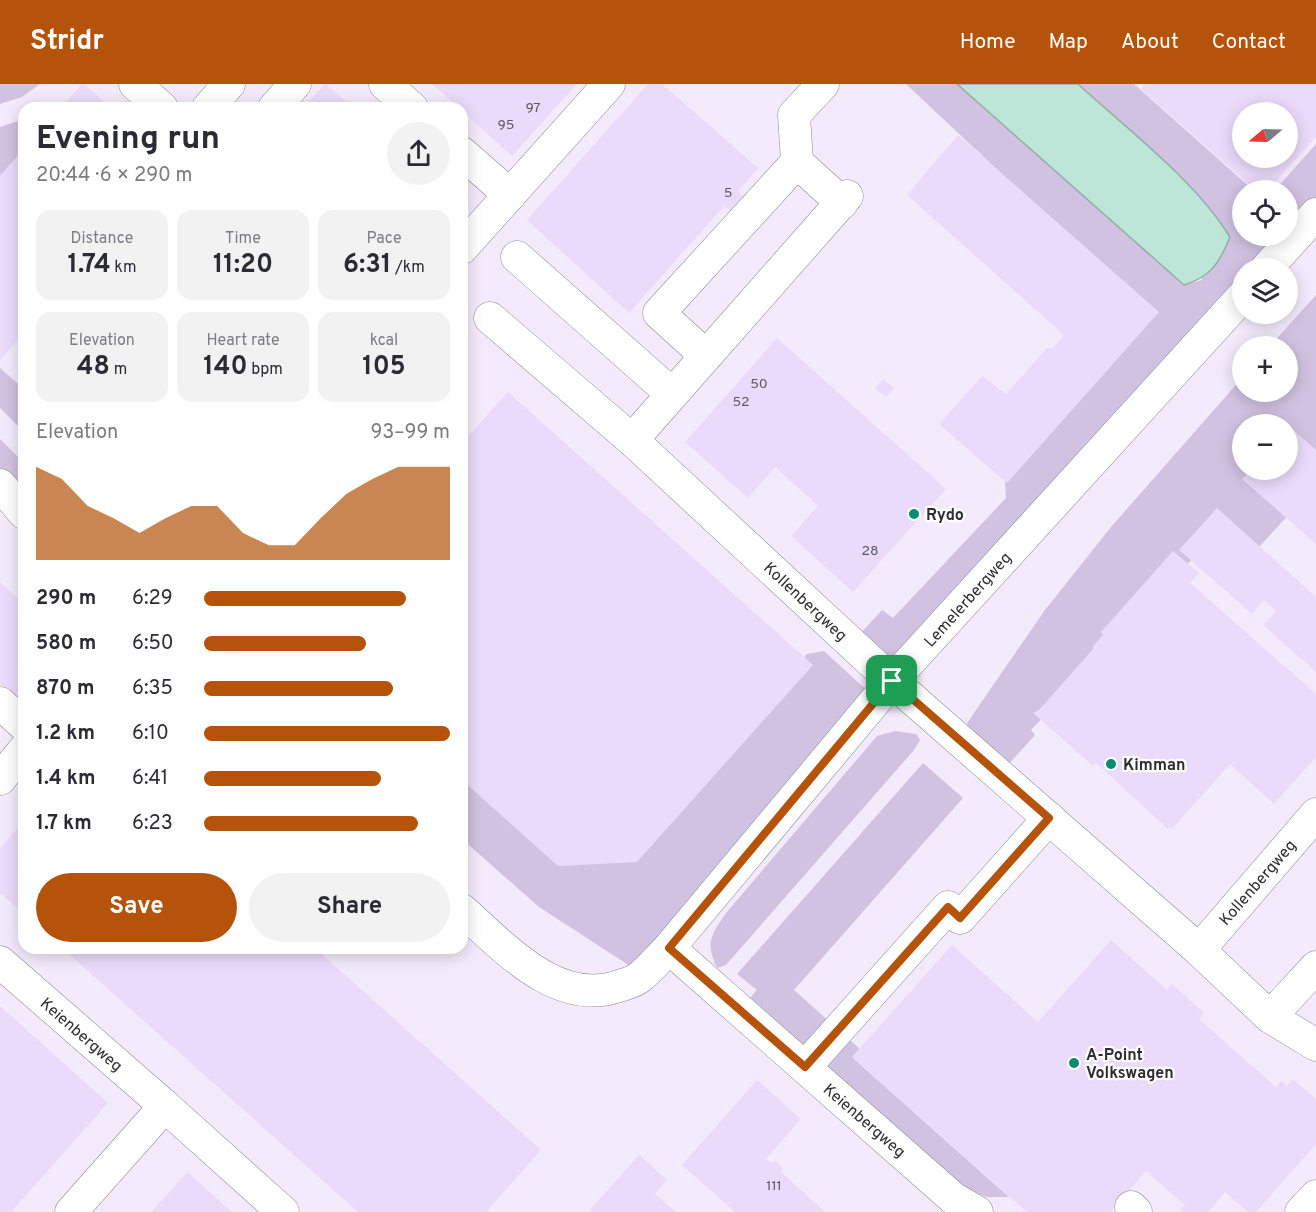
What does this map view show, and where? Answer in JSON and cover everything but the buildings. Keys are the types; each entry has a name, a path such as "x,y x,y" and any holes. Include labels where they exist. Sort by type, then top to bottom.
{"street":[{"path":"135,84 155,102"},
{"path":"213,102 229,84"},
{"path":"279,102 295,84"},
{"path":"385,84 405,102"},
{"path":"468,241 609,84"},
{"path":"706,356 658,313 797,162 794,115 823,84"},
{"path":"468,158 510,195"},
{"path":"632,440 844,199 797,162"},
{"path":"1276,258 1316,213"},
{"path":"517,257 672,394"},
{"name":"Lemelerbergweg","path":"468,915 537,973 564,986 591,991 610,989 639,978 669,948 892,681 1232,308"},
{"name":"Kollenbergweg","path":"490,318 632,440 892,681 1199,950 1270,1017 1315,1051"},
{"path":"0,484 18,506"},
{"path":"0,516 18,529"},
{"path":"0,704 18,720"},
{"path":"0,779 18,757"},
{"name":"Kollenbergweg","path":"1199,950 1316,814"},
{"path":"805,1067 948,907 960,918 1049,818"},
{"name":"Keienbergweg","path":"669,948 805,1067 957,1207"},
{"name":"Keienbergweg","path":"0,962 283,1212"},
{"path":"1270,1017 1316,967"},
{"path":"71,1212 165,1106"},
{"path":"1301,1212 1316,1196"}],"shaded area":[{"path":"0,84 1316,84 1316,1212 0,1212"},
{"path":"0,84 40,84 22,97 0,104"},
{"path":"906,84 957,84 1184,285 1202,280 1181,178 1078,84 1134,84 1242,180 1232,180 1232,246 1274,246 1262,258 1232,258 1232,292 895,669 858,636 882,610 893,618 1006,498 1005,482 1153,316"},
{"path":"957,84 1078,84 1160,156 1216,216 1230,237 1218,261 1201,278 1184,285"},
{"path":"18,121 18,156 0,176 0,127"},
{"path":"1316,144 1316,198 1298,218 1298,180 1284,180 1295,168 1298,168 1298,164"},
{"path":"1316,295 1316,485 1226,583 1196,555 1031,730 1035,735 1005,768 970,732 967,723 1045,610 1111,527 1232,389 1232,402 1298,402 1298,336 1279,336 1290,324 1298,324 1298,315"},
{"path":"0,368 18,384 18,426 0,408"},
{"path":"0,439 18,457 18,488 0,469"},
{"path":"824,651 874,697 633,968 539,907 468,844 468,774 633,852 807,654"},
{"path":"895,731 916,734 920,740 914,750 726,965 717,968 711,952 711,939 726,913 877,736"},
{"path":"923,763 963,798 794,990 861,1050 854,1059 1009,1197 987,1197 964,1188 750,998 757,990 737,974"}],"place":[{"name":"Rydo","path":"914,514"},
{"name":"Kimman","path":"1111,764"},
{"name":"A-Point Volkswagen","path":"1074,1063"}],"route":[{"path":"892,681 1049,818 960,918 948,907 805,1067 669,948 892,681"}]}
